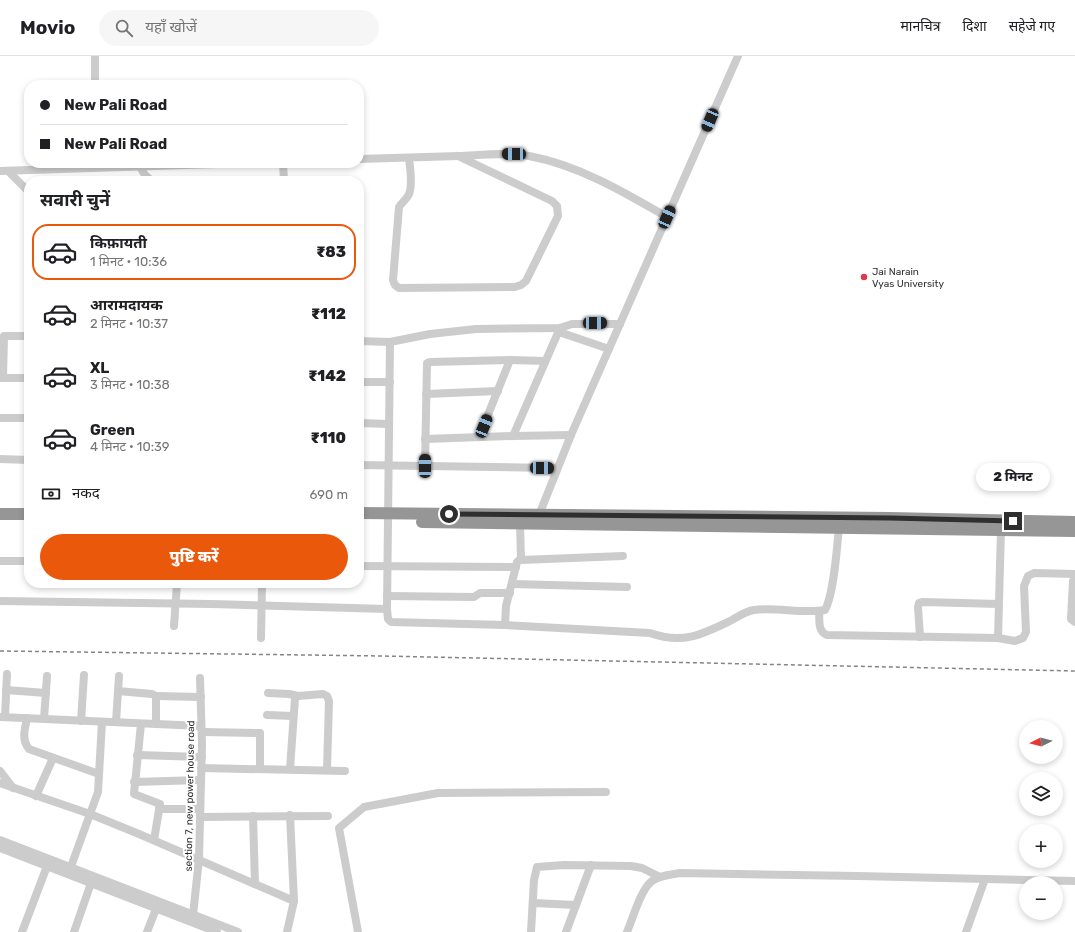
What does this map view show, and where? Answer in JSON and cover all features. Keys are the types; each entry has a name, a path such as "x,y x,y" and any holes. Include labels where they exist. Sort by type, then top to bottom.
{"highway":[{"path":"0,507 24,507"},
{"path":"0,514 24,514"},
{"path":"364,514 389,517 520,524 1075,531"},
{"path":"364,520 389,517 539,515 890,518 1075,522"}],"street":[{"path":"95,56 95,80"},
{"path":"539,515 571,435 738,56"},
{"path":"364,160 514,154 528,156 555,162 625,193 667,217"},
{"path":"409,158 409,194 399,207 392,280 395,285 400,288 515,287 522,285 526,280 558,216 557,206 552,201 458,156"},
{"path":"4,171 59,168"},
{"path":"4,171 24,188"},
{"path":"512,436 560,330 577,324 620,324"},
{"path":"364,341 390,342 430,334 476,328 560,330 609,349"},
{"path":"24,336 4,336 2,378 24,378"},
{"path":"390,342 389,517 386,609 388,619 391,622 505,625 650,633 663,638 680,639 695,636 718,627 749,611 785,609 825,610 828,605 840,527"},
{"path":"425,466 426,363 510,360 545,361"},
{"path":"479,437 510,360"},
{"path":"364,382 390,382"},
{"path":"426,394 498,391"},
{"path":"0,418 24,418"},
{"path":"364,424 389,424"},
{"path":"425,439 571,435"},
{"path":"0,459 24,460"},
{"path":"364,465 557,468"},
{"path":"520,524 522,560"},
{"path":"998,638 1001,530"},
{"path":"505,625 506,606 518,561 624,556"},
{"path":"0,560 24,561"},
{"path":"364,566 516,567"},
{"path":"819,611 820,630 826,635 998,638 1015,640 1023,638 1026,632 1024,586 1028,576 1034,573 1075,574"},
{"path":"1075,578 1073,581 1071,619 1075,622"},
{"path":"512,584 626,587"},
{"path":"174,626 177,588"},
{"path":"261,638 262,588"},
{"path":"387,596 474,598 480,593 510,593"},
{"path":"0,601 386,609"},
{"path":"920,637 919,603 999,604"},
{"path":"7,674 2,717 156,724 260,733 260,769"},
{"path":"81,721 84,674"},
{"path":"44,719 47,676"},
{"path":"116,722 119,676"},
{"name":"section 7, new power house road","path":"193,915 199,859 202,757 200,678"},
{"path":"6,690 46,693"},
{"path":"118,691 152,694 156,696 200,697"},
{"path":"268,693 298,696 323,694 327,696 329,701 327,769"},
{"path":"156,696 156,724"},
{"path":"290,769 294,698 298,696"},
{"path":"267,715 293,716"},
{"path":"27,718 24,736 26,745 32,751 99,774"},
{"path":"69,871 98,792 102,722"},
{"path":"141,724 134,794 160,804 154,840"},
{"path":"137,755 202,757"},
{"path":"36,796 53,758"},
{"path":"201,768 345,770"},
{"path":"0,771 13,788"},
{"path":"134,782 201,780"},
{"path":"0,783 90,814 199,859 294,901"},
{"path":"358,932 339,828 364,807 438,793 606,792"},
{"path":"159,809 253,816 328,816"},
{"path":"287,932 294,901 290,815"},
{"path":"253,816 255,884"},
{"path":"0,840 48,863"},
{"path":"0,848 48,863 238,932"},
{"path":"22,932 48,863"},
{"path":"532,932 534,880 537,867 564,865 631,866 642,868 660,877"},
{"path":"566,932 591,865"},
{"path":"69,871 91,883 156,909 200,929 217,932"},
{"path":"627,932 644,892 652,881 660,877 680,873 1075,881"},
{"path":"966,932 985,879"},
{"path":"74,932 91,883"},
{"path":"533,903 576,905"},
{"path":"147,932 156,909"}],"railway":[{"path":"0,651 383,656 1075,671"}],"place":[{"name":"Jai Narain Vyas University","path":"864,277"}],"route":[{"path":"449,514 890,518 1013,521"}]}
